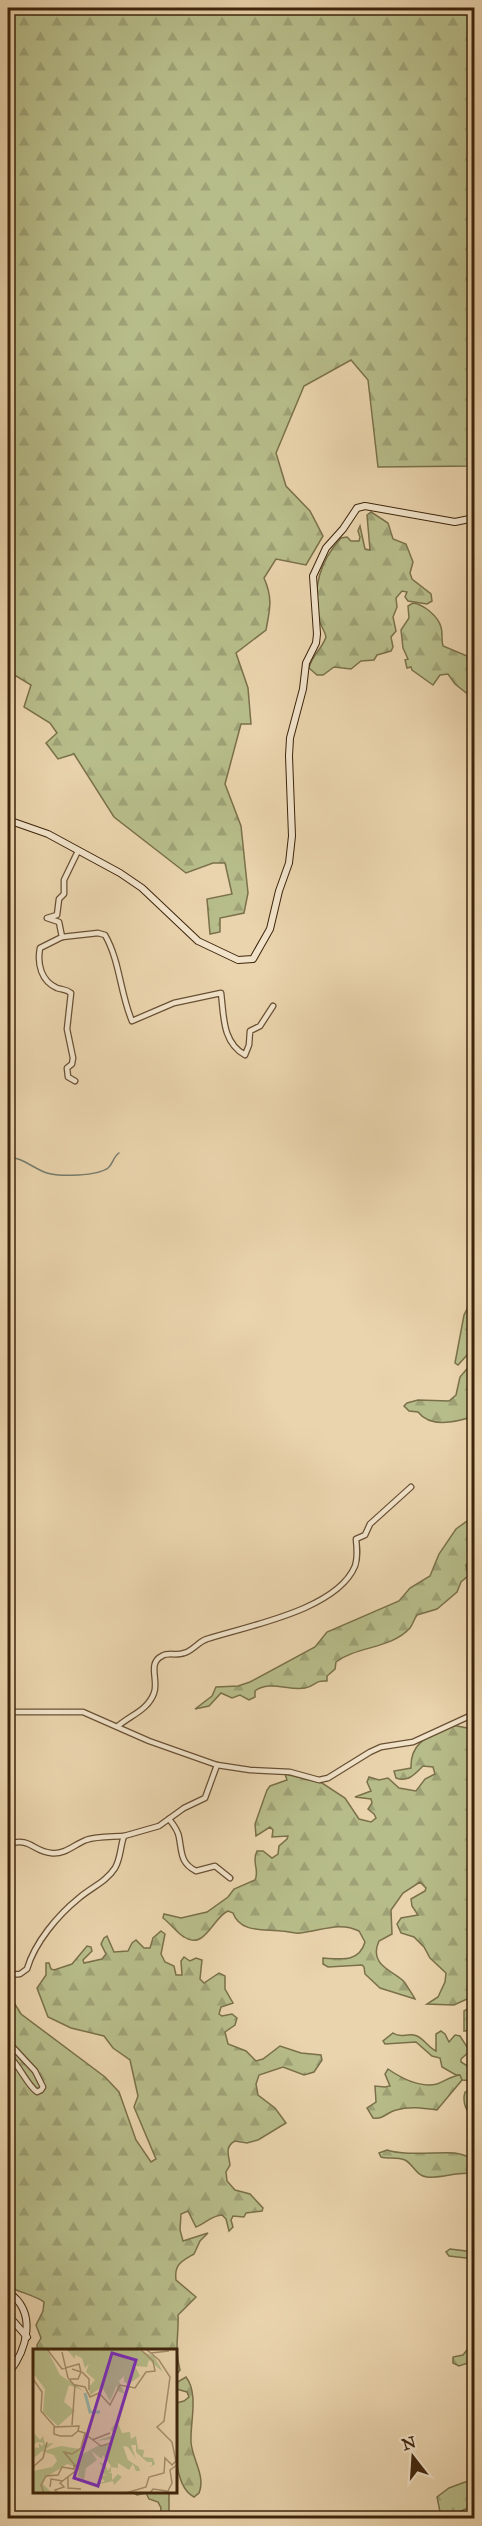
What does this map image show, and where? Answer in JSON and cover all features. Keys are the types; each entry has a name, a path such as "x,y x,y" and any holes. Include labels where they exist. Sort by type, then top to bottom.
{"main road":[{"path":"8,820 48,834 142,888 198,941 238,960 253,959 270,929 279,891 289,863 292,836 290,747 303,689 306,663 316,643 314,576 326,548 343,530 357,508 365,506 455,522 474,518"},
{"path":"8,2292 21,2305 27,2338 21,2356 8,2374"},
{"path":"8,2315 27,2338"}],"street":[{"path":"62,937 59,922 47,918 57,915 59,899 64,894 64,880 78,851"},
{"path":"75,1080 68,1077 67,1068 72,1064 73,1058 67,1029 71,993 53,986 42,975 39,968 40,948 62,937 98,933 105,935 114,953 125,1004 132,1021 174,1004 221,993 228,1038 237,1050 245,1055 249,1045 250,1031 260,1026 273,1006"},
{"path":"118,1725 145,1709 152,1698 156,1690 153,1669 163,1654 183,1654 205,1639 270,1622 332,1592 354,1567 357,1555 356,1539 365,1535 370,1524 411,1487"},
{"path":"8,1713 74,1711 118,1725 120,1730 217,1765 250,1770 290,1772 319,1780 328,1778 381,1747 412,1742 474,1713"},
{"path":"8,1844 19,1841 29,1842 39,1850 51,1853 61,1852 92,1838 124,1836 149,1831 184,1808 205,1798 217,1765"},
{"path":"169,1819 179,1835 180,1852 186,1864 196,1871 215,1866 230,1878"},
{"path":"8,1975 20,1974 27,1969 31,1957 55,1922 78,1898 108,1878 120,1858 120,1846 124,1836"},
{"path":"8,2042 35,2071 43,2087 41,2090 37,2092 30,2086 18,2064 8,2055"},
{"path":"456,2518 462,2514"}],"green space":[{"path":"8,8 474,8 474,146 470,154 474,160 474,466 378,467 368,380 351,360 304,386 276,453 286,486 310,511 323,536 306,565 276,559 264,578 270,604 266,630 236,653 248,688 251,724 241,724 225,784 241,826 248,893 244,913 220,918 220,932 210,934 207,899 232,894 225,863 213,863 186,873 114,817 74,754 58,759 46,743 57,733 50,723 24,707 31,685 8,671"},
{"path":"371,512 388,523 393,539 406,544 413,562 410,573 412,579 431,594 432,601 427,604 408,601 405,597 407,592 402,591 396,598 397,607 393,617 396,631 391,637 393,647 391,651 377,655 374,660 361,661 351,669 334,667 323,675 317,675 309,668 326,637 317,608 319,576 328,556 341,538 347,537 351,541 359,541 360,526 365,549 370,550 367,515"},
{"path":"413,603 425,608 437,619 442,629 443,646 467,656 468,671 474,674 474,699 455,684 448,674 440,675 433,685 411,667 407,668 405,660 408,659 403,648 401,630 409,618 408,606"},
{"path":"474,1295 474,1416 444,1423 430,1421 418,1412 409,1411 404,1406 418,1400 449,1401 456,1395 460,1377 471,1364 468,1354 458,1365 455,1363 464,1315"},
{"path":"474,1516 474,1554 466,1565 468,1576 461,1582 457,1592 437,1609 417,1615 410,1628 402,1635 384,1644 344,1657 336,1662 335,1669 327,1676 327,1681 320,1681 299,1689 266,1686 255,1691 255,1697 249,1700 240,1695 232,1698 221,1693 209,1706 195,1709 212,1696 216,1687 238,1686 250,1682 315,1647 327,1632 399,1601 410,1588 430,1576 439,1554 456,1529"},
{"path":"452,1725 467,1728 474,1733 474,2000 467,1999 454,2005 427,2004 438,1997 445,1982 446,1973 430,1958 424,1947 414,1937 401,1933 397,1924 401,1918 418,1915 412,1906 411,1899 425,1891 426,1888 420,1882 403,1893 391,1910 392,1934 379,1941 376,1950 380,1963 405,1983 415,1999 380,1988 365,1974 362,1965 328,1967 323,1964 323,1958 348,1958 358,1954 365,1942 359,1931 352,1928 337,1927 298,1933 253,1929 241,1924 233,1913 228,1911 203,1937 191,1940 181,1935 163,1918 164,1914 181,1918 207,1912 228,1897 234,1889 255,1880 257,1851 263,1851 272,1858 278,1854 279,1846 288,1836 272,1837 273,1830 270,1827 256,1836 255,1824 267,1790 270,1786 287,1780 285,1774 322,1783 345,1798 359,1819 371,1822 376,1818 368,1809 372,1803 371,1799 355,1797 371,1791 367,1782 369,1777 379,1780 388,1778 399,1788 416,1791 425,1779 435,1774 433,1767 423,1766 404,1779 396,1778 394,1771 411,1768 414,1751 418,1745 429,1736"},
{"path":"161,1931 165,1934 161,1954 165,1962 174,1966 176,1975 182,1975 181,1961 184,1957 190,1961 196,1958 202,1960 200,1979 204,1983 219,1973 225,1976 225,1989 233,2003 221,2007 219,2014 222,2016 232,2014 237,2018 235,2025 225,2032 228,2044 246,2051 256,2061 263,2059 280,2046 301,2053 321,2055 322,2060 314,2072 304,2075 283,2067 259,2075 256,2084 258,2095 275,2108 286,2123 258,2140 247,2143 235,2141 229,2146 230,2165 226,2172 227,2181 235,2190 250,2194 263,2208 262,2211 246,2213 244,2217 233,2216 231,2220 233,2227 229,2231 226,2219 222,2215 215,2216 196,2227 188,2211 181,2214 180,2230 183,2241 208,2233 200,2241 194,2254 183,2261 176,2270 176,2280 196,2297 178,2315 177,2348 180,2370 177,2374 177,2349 37,2349 41,2338 36,2325 43,2311 44,2302 8,2286 8,1993 21,2014 105,2077 119,2092 136,2140 151,2162 156,2159 134,2107 138,2096 130,2060 113,2048 104,2036 71,2028 48,2017 37,1988 46,1975 46,1963 49,1963 51,1969 54,1970 72,1964 87,1946 91,1947 92,1951 83,1960 84,1963 102,1959 106,1954 101,1944 107,1936 114,1952 128,1951 136,1940 144,1948 150,1948 153,1938"},
{"path":"474,2005 474,2024 470,2030 464,2031 464,2011"},
{"path":"441,2031 449,2042 455,2035 460,2036 467,2047 474,2042 472,2049 461,2059 461,2062 469,2067 474,2066 474,2081 462,2080 459,2075 442,2067 440,2058 432,2056 416,2042 385,2044 383,2041 393,2033 414,2035 420,2037 436,2051 436,2034"},
{"path":"388,2069 405,2079 424,2085 437,2084 460,2075 462,2080 437,2110 406,2108 393,2111 380,2118 373,2118 367,2108 376,2102 375,2086 390,2086 385,2074"},
{"path":"474,2091 474,2118 464,2103 465,2092"},
{"path":"387,2150 402,2153 460,2154 474,2158 474,2174 423,2176 405,2160 381,2157 379,2153"},
{"path":"450,2249 474,2252 474,2259 449,2256 446,2252"},
{"path":"474,2341 474,2361 459,2366 453,2363 453,2357 463,2355"},
{"path":"186,2377 192,2392 191,2442 201,2480 199,2493 194,2497 186,2490 177,2468 177,2403 189,2397 187,2392 177,2389 177,2382"},
{"path":"465,2482 474,2482 474,2505 459,2512 443,2515 440,2512 437,2497 449,2488"},
{"path":"146,2493 169,2493 169,2517 160,2515 161,2508 158,2502 149,2499"}],"waterway":[{"path":"8,1157 18,1159 47,1173 78,1175 103,1171 111,1165 119,1153"}]}
